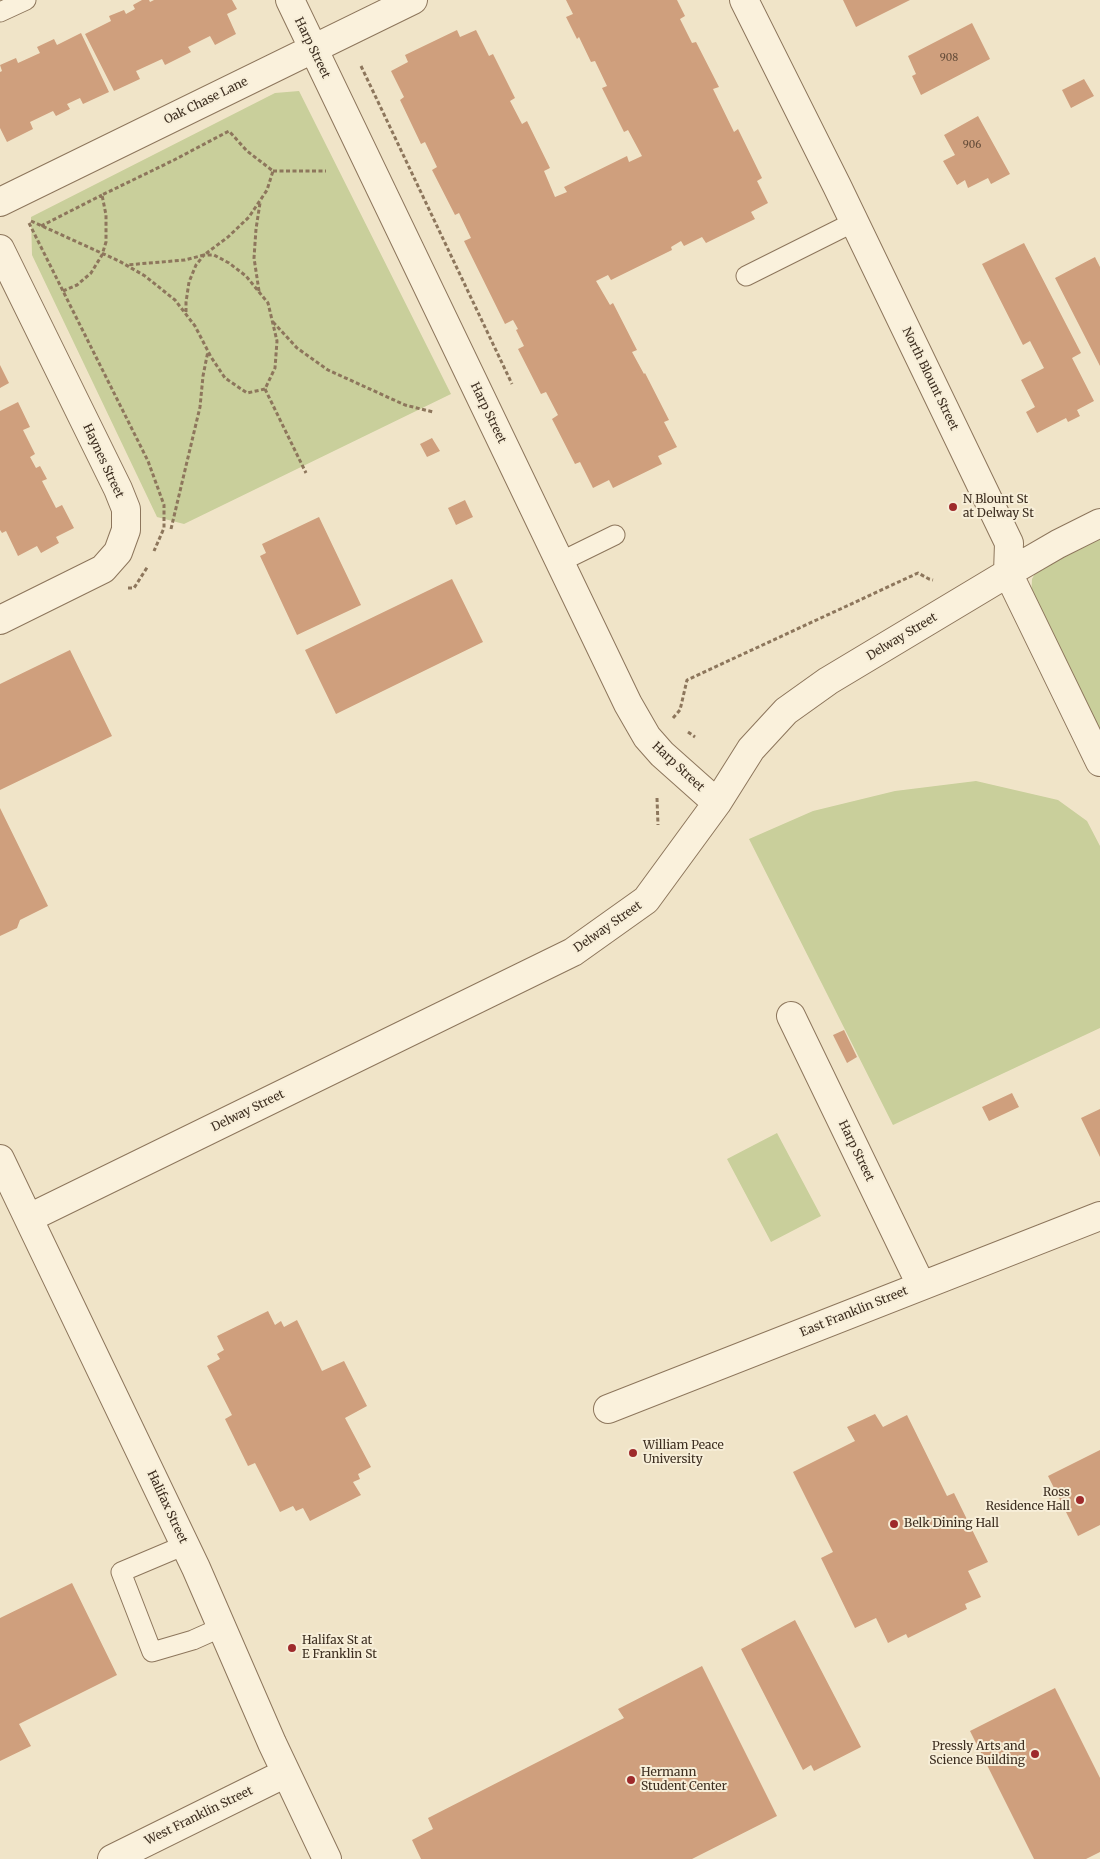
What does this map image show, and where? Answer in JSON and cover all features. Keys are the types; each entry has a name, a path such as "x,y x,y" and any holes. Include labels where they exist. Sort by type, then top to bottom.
{"street":[{"name":"Harp Street","path":"290,0 628,704 647,737 662,754 717,803"},
{"name":"Oak Chase Lane","path":"0,202 413,0"},
{"name":"North Blount Street","path":"744,0 1009,543 1008,573 1100,762"},
{"name":"Haynes Street","path":"0,249 118,489 126,510 126,530 118,552 103,569 0,620"},
{"name":"Delway Street","path":"29,1218 573,952 646,900 717,803 751,749 786,711 828,681 1008,573 1058,544 1100,523"},
{"name":"Harp Street","path":"791,1016 921,1285"},
{"name":"Halifax Street","path":"0,1159 185,1545 286,1773 327,1859"},
{"name":"East Franklin Street","path":"608,1409 1100,1216"},
{"name":"West Franklin Street","path":"112,1859 286,1773"}],"lane":[{"path":"0,12 26,0"},
{"path":"746,276 854,222"},
{"path":"560,562 615,535"},
{"path":"185,1545 121,1572 152,1652 193,1640 222,1627"}],"path":[{"path":"41,226 229,131 247,151 273,172 326,171"},
{"path":"186,314 189,282 196,265 204,255 242,224 267,190 273,172"},
{"path":"64,291 77,285 91,273 102,255 106,242 106,216 102,195"},
{"path":"259,292 254,258 261,200"},
{"path":"28,220 145,276 175,300 186,314 225,378 247,393 265,389"},
{"path":"125,265 185,260 204,255 214,255 229,263 246,276 268,303 277,341 275,368 265,389"},
{"path":"273,322 296,348 328,370 405,405 433,412"},
{"path":"170,528 200,407 208,351"},
{"path":"265,389 306,473"},
{"path":"672,718 680,710 686,680 918,573 929,579 937,580"},
{"path":"657,798 658,825"}],"green space":[{"path":"299,91 451,394 184,524 157,517 32,255 31,217 275,93"},
{"path":"1100,530 1100,745 1031,598 1032,579 1042,560"},
{"path":"976,781 1058,800 1087,821 1100,846 1100,1028 893,1125 749,839 813,811 895,791"},
{"path":"777,1133 821,1216 771,1242 727,1159"}],"building":[{"path":"142,0 149,0 150,2 154,0 232,0 237,9 227,14 236,34 215,45 210,36 188,47 191,52 165,65 162,59 136,71 140,79 114,91 85,34 111,21 109,16 124,10 126,14 135,9 133,5"},
{"path":"566,0 677,0 685,16 680,19 692,43 696,42 719,87 713,89 734,132 738,129 762,178 757,181 768,203 751,212 755,219 706,243 702,237 684,246 681,241 671,247 672,250 611,280 608,275 596,281 610,305 613,303 637,350 632,352 669,420 664,422 677,447 658,456 662,464 613,488 609,480 593,488 580,462 575,464 552,419 558,415 546,392 541,394 518,349 524,346 516,330 518,329 513,320 505,324 464,241 471,238 459,213 455,215 432,170 437,167 425,142 421,144 400,100 404,97 391,71 408,62 405,55 457,30 460,37 476,30 489,56 493,54 515,98 510,101 522,124 527,121 550,168 544,171 555,197 567,192 564,187 627,156 629,162 642,156 628,130 624,132 602,88 607,86 595,61 591,62 579,37 577,39 566,17 573,14"},
{"path":"843,0 910,0 856,27"},
{"path":"972,23 990,59 921,95 912,76 916,74 908,56"},
{"path":"81,33 109,92 83,104 80,98 67,104 70,109 56,116 53,111 30,122 33,129 7,142 0,128 0,72 2,71 0,65 16,58 18,63 40,53 37,47 54,39 57,45"},
{"path":"1084,79 1094,96 1071,108 1062,90"},
{"path":"978,116 1010,174 991,184 988,178 968,188 965,180 957,185 943,161 955,155 944,135"},
{"path":"1024,243 1081,353 1072,358 1094,401 1077,410 1080,416 1068,422 1066,418 1037,433 1026,412 1035,407 1021,380 1044,368 1030,341 1023,345 982,264"},
{"path":"1095,257 1100,267 1100,366 1055,278"},
{"path":"0,365 9,383 0,388"},
{"path":"18,402 30,427 23,430 35,454 30,457 36,468 40,466 47,479 42,481 56,508 62,505 74,528 56,537 59,543 41,553 37,546 18,556 6,531 2,533 0,530 0,411"},
{"path":"432,438 440,451 427,457 420,444"},
{"path":"465,500 473,517 456,525 448,508"},
{"path":"319,517 361,605 297,635 260,556 266,553 262,544"},
{"path":"452,579 483,642 336,714 305,650"},
{"path":"70,650 112,736 0,790 0,684"},
{"path":"0,808 48,906 20,920 17,928 0,936"},
{"path":"844,1030 857,1057 847,1063 833,1035"},
{"path":"1012,1093 1019,1107 989,1121 982,1107"},
{"path":"1100,1109 1100,1157 1081,1118"},
{"path":"268,1311 275,1325 281,1321 284,1327 297,1320 322,1371 344,1361 367,1406 345,1418 371,1467 358,1474 360,1479 353,1482 361,1495 310,1521 303,1508 296,1511 293,1506 280,1512 255,1463 248,1466 225,1419 232,1415 207,1366 220,1359 217,1354 224,1350 217,1336"},
{"name":"Belk Dining Hall","path":"875,1414 883,1427 907,1415 947,1496 954,1493 988,1562 968,1571 981,1597 965,1604 967,1609 908,1638 906,1634 888,1643 876,1618 855,1628 821,1558 833,1552 793,1472 855,1441 847,1427"},
{"name":"Ross Residence Hall","path":"1100,1450 1100,1525 1078,1536 1048,1476"},
{"path":"72,1583 117,1675 19,1724 31,1746 0,1761 0,1618"},
{"path":"795,1620 861,1747 814,1771 811,1765 803,1770 741,1649"},
{"name":"Hermann Student Center","path":"702,1666 777,1816 692,1859 421,1859 412,1840 433,1829 428,1818 624,1718 618,1709"},
{"name":"Pressly Arts and Science Building","path":"1055,1688 1100,1778 1100,1852 1086,1859 1034,1859 970,1731"}],"place":[{"name":"N Blount St at Delway St","path":"953,507"},
{"name":"William Peace University","path":"633,1453"},
{"name":"Ross Residence Hall","path":"1080,1500"},
{"name":"Belk Dining Hall","path":"894,1524"},
{"name":"Halifax St at E Franklin St","path":"292,1648"},
{"name":"Pressly Arts and Science Building","path":"1035,1754"},
{"name":"Hermann Student Center","path":"631,1780"}]}
